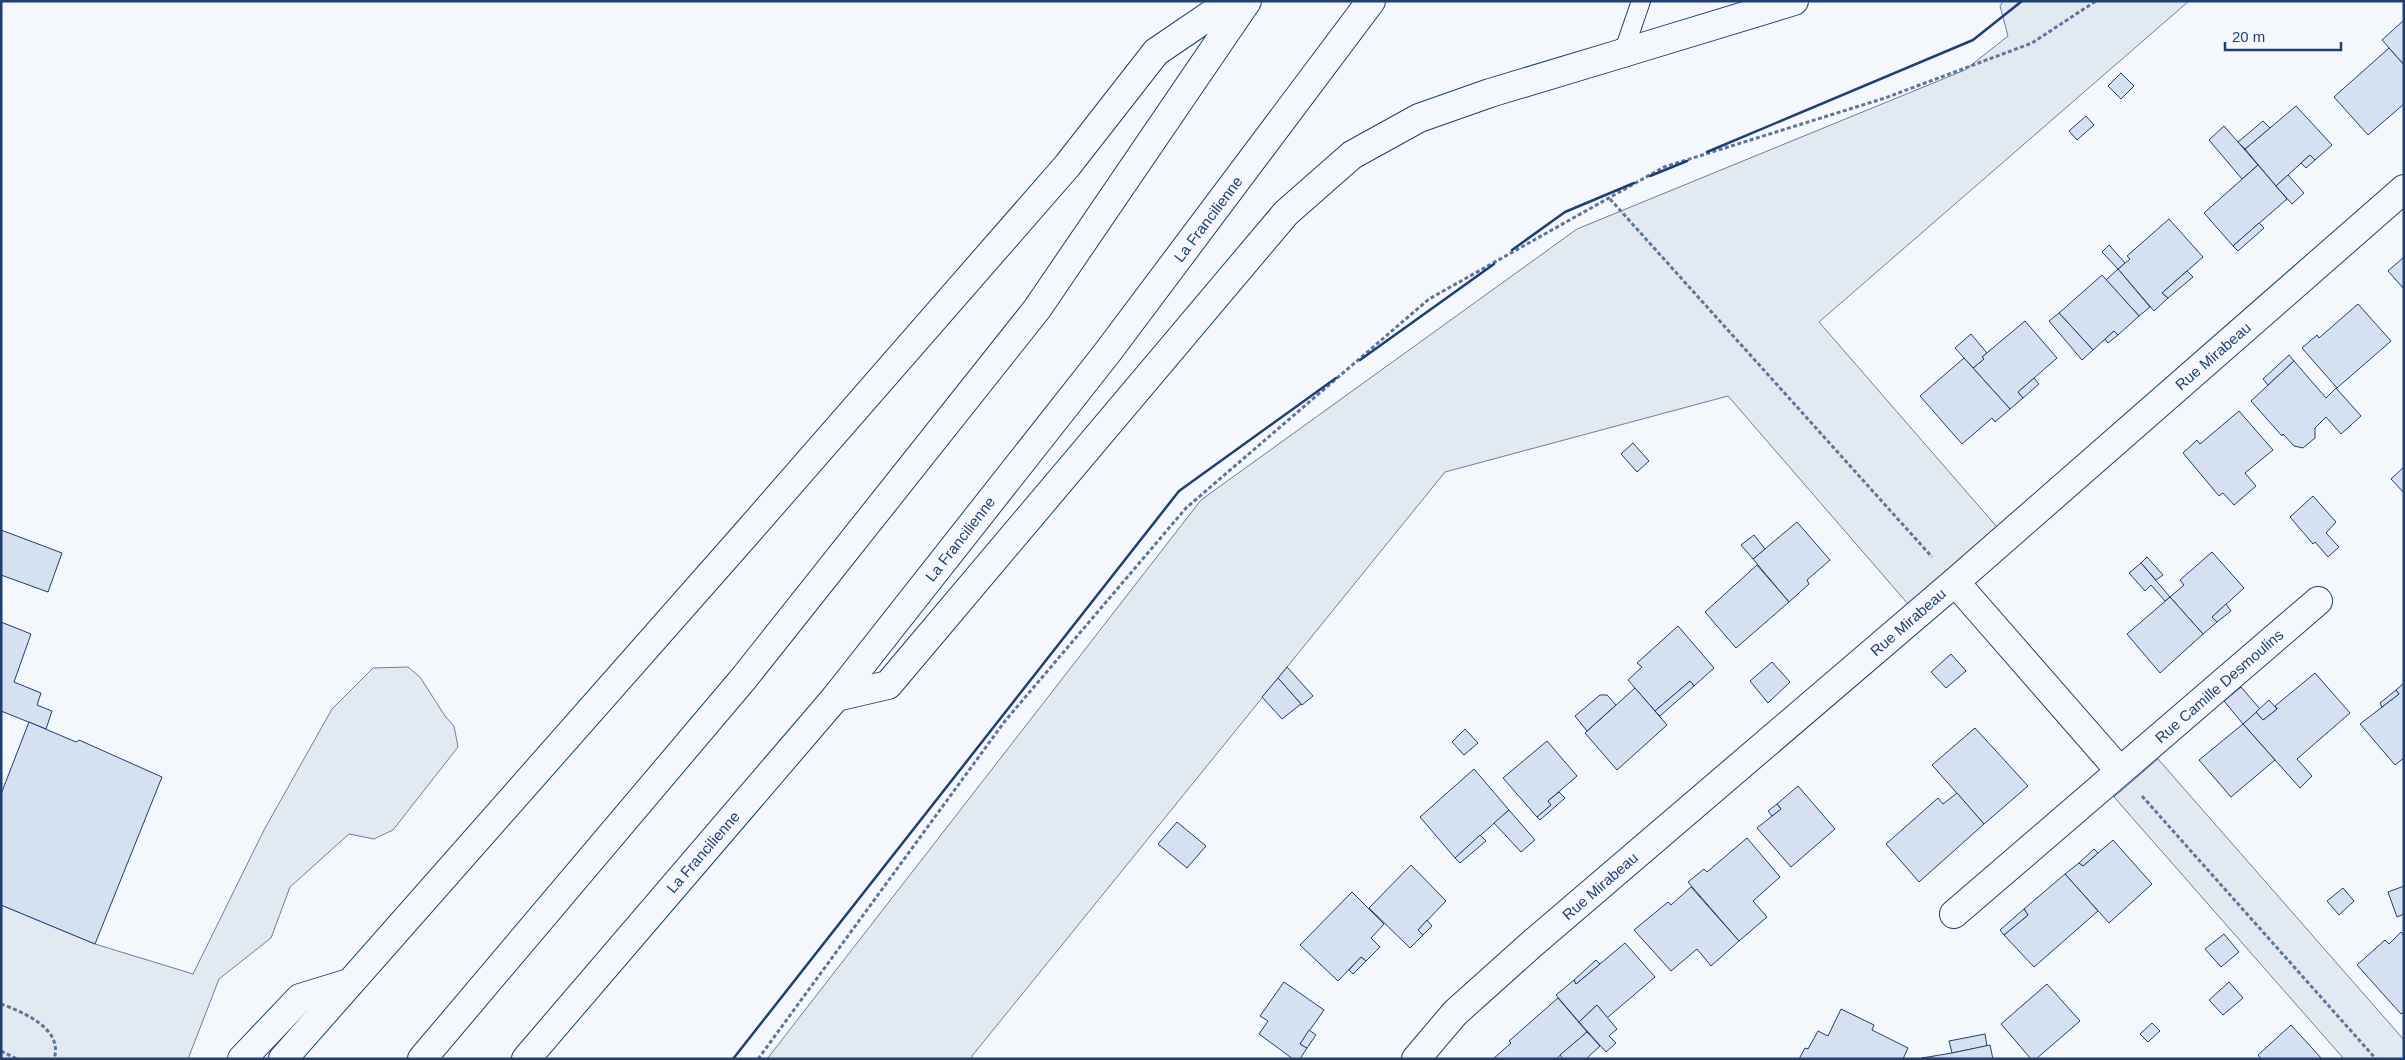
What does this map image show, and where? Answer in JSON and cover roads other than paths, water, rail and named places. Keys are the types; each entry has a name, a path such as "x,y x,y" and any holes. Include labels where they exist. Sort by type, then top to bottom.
{"main road":[{"path":"283,1059 753,527 1061,173 1156,52 1231,1"},
{"path":"422,1059 744,678 1037,309 1247,1"},
{"name":"La Francilienne","path":"526,1059 836,697 1107,353 1372,1"},
{"path":"836,697 888,685 1286,213 1352,155 1419,118 1490,93 1794,1"},
{"name":"Rue Mirabeau","path":"1416,1059 1455,1013 1533,943 1955,582 2404,189"},
{"path":"1955,582 2120,771"},
{"name":"Rue Camille Desmoulins","path":"1954,914 2318,601"},
{"path":"242,1059 300,998 349,983"}],"lane":[{"path":"1623,53 1641,1"}]}
